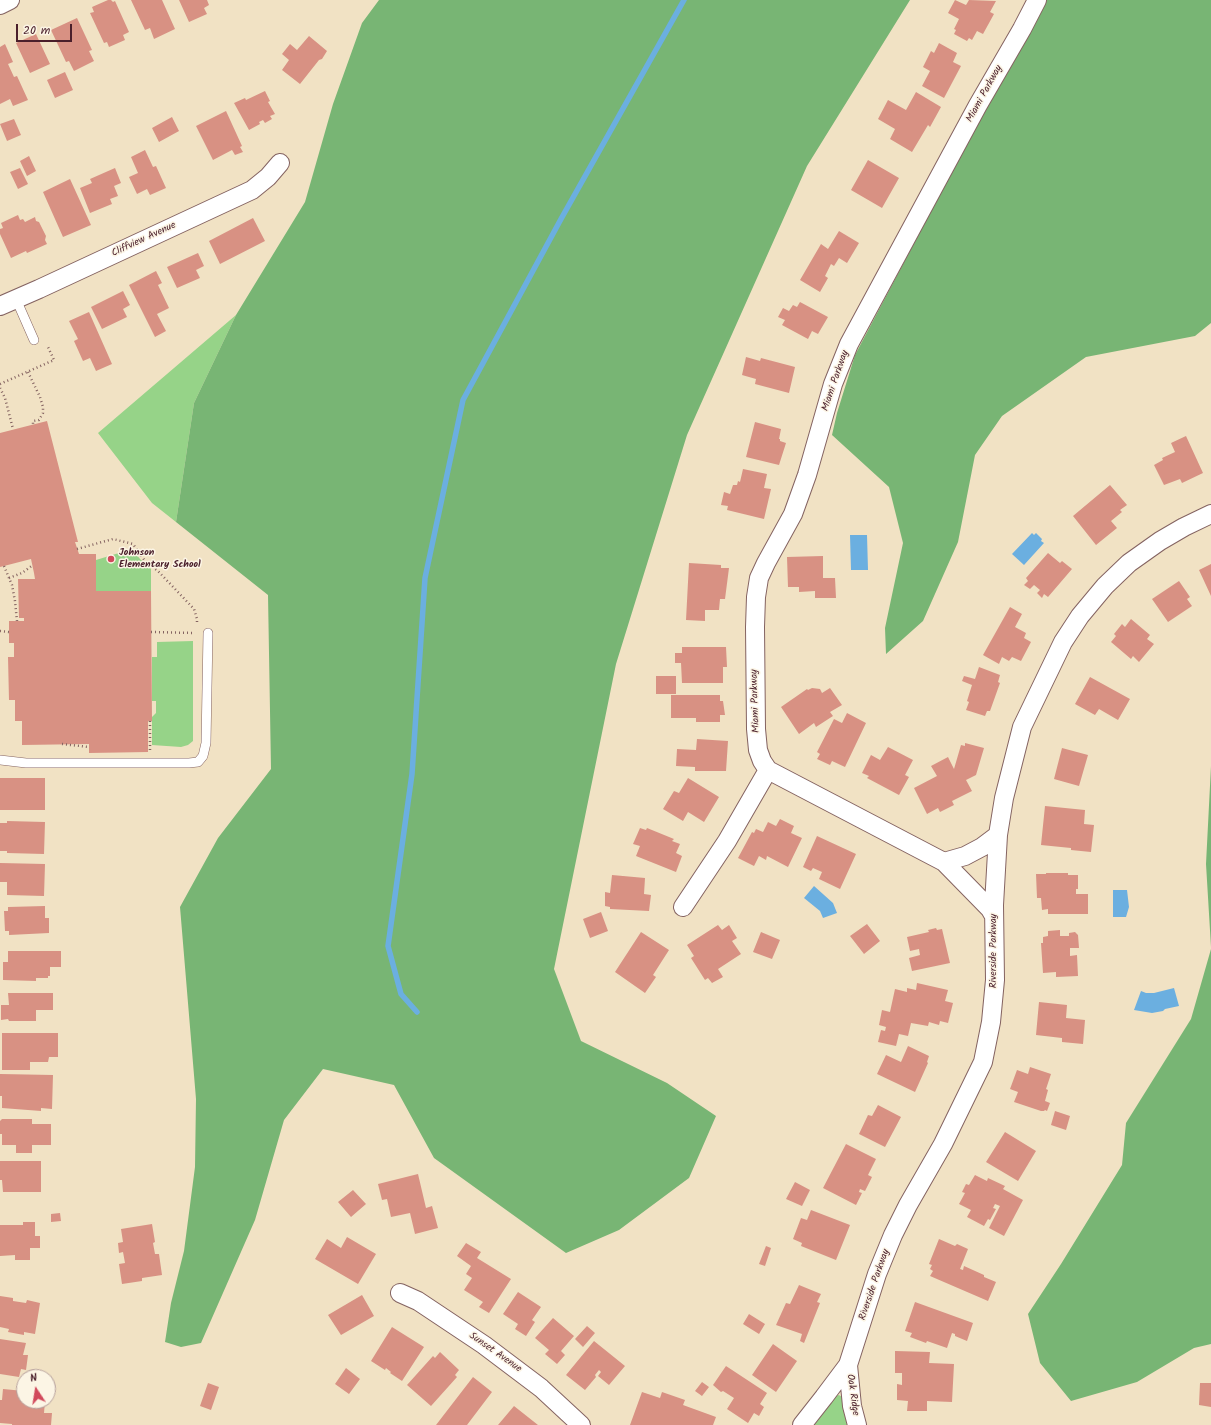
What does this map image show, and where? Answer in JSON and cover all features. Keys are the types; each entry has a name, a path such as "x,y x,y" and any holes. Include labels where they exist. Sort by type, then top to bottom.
{"street":[{"path":"0,5 10,0"},
{"name":"Miami Parkway","path":"768,770 762,761 758,750 756,729 755,627 756,597 759,578 793,514 807,475 833,384 849,344 978,105 1037,0"},
{"name":"Cliffview Avenue","path":"0,306 252,190 268,177 280,163"},
{"name":"Riverside Parkway","path":"802,1425 848,1365 877,1274 893,1235 908,1205 943,1144 983,1062 992,1022 995,980 994,916 998,835 1004,798 1022,727 1054,660 1080,616 1105,586 1129,563 1165,538 1211,514"},
{"path":"683,907 727,841 768,770 944,862 990,909 994,916"},
{"path":"944,862 965,856 982,847 998,835"},
{"name":"Sunset Avenue","path":"400,1293 418,1301 484,1344 541,1388 582,1425"},
{"name":"Oak Ridge","path":"848,1365 852,1406 857,1425"}],"lane":[{"path":"16,299 34,340"},
{"path":"0,760 26,763 198,762 203,756 206,743 208,633"}],"path":[{"path":"0,384 54,360 45,342 34,340"},
{"path":"28,372 40,397 43,413 39,420 32,421 33,424"},
{"path":"0,388 5,398 13,429"},
{"path":"77,549 113,539 133,544 145,561 158,571 194,609 197,619 198,633"},
{"path":"9,578 22,573 33,565"},
{"path":"4,566 12,585 15,601 16,621"},
{"path":"0,632 9,632"},
{"path":"151,632 208,633"},
{"path":"150,721 150,753"},
{"path":"62,744 89,747"}],"green space":[{"path":"379,0 910,0 807,166 687,435 616,664 554,969 581,1041 667,1083 716,1116 689,1178 619,1230 566,1253 434,1158 394,1085 323,1069 284,1120 255,1220 201,1343 181,1347 165,1342 171,1303 184,1251 195,1167 196,1099 180,907 218,838 271,769 268,595 176,522 194,403 236,315 305,202 333,104 362,23"},
{"path":"1047,0 1211,0 1211,323 1195,336 1086,357 1002,416 975,455 958,542 923,621 886,654 885,628 903,543 889,487 832,435 837,413 855,355 967,143"},
{"path":"236,315 194,403 176,522 152,503 98,433"},
{"path":"132,549 151,569 151,591 96,591 96,560"},
{"path":"193,641 193,741 188,745 181,747 152,745 152,717 156,713 156,701 152,701 152,657 157,657 157,642"},
{"path":"1211,766 1211,947 1206,864"},
{"path":"1211,949 1211,1344 1194,1348 1137,1382 1071,1401 1040,1363 1028,1314 1061,1264 1122,1165 1126,1123 1191,1019"},
{"path":"839,1395 842,1397 844,1402 847,1425 811,1425 835,1396"}],"water":[{"path":"1032,533 1034,535 1036,533 1044,543 1024,565 1012,554"},
{"path":"850,535 867,535 868,570 851,570"},
{"path":"814,886 833,903 837,913 823,918 820,911 804,898"},
{"path":"1113,890 1127,890 1129,907 1126,917 1113,917"},
{"path":"1174,988 1179,1006 1152,1013 1134,1010 1141,991 1146,993 1154,993"}],"building":[{"path":"108,0 113,2 115,1 129,32 123,35 125,40 109,47 107,42 104,43 90,13 94,12 92,7"},
{"path":"131,0 162,0 175,29 154,39 150,28 145,30"},
{"path":"179,0 207,0 209,5 204,8 207,14 189,22"},
{"path":"955,0 966,5 969,0 996,1 990,12 994,14 983,34 977,31 972,40 969,38 967,41 954,34 956,30 954,29 959,19 948,13"},
{"path":"77,18 92,50 89,51 94,61 74,71 69,61 66,62 51,30"},
{"path":"36,34 50,64 30,73 16,43"},
{"path":"309,36 327,51 300,84 282,70 289,60 282,54 290,44 297,50"},
{"path":"939,43 957,53 953,62 961,66 944,98 922,86 930,71 923,67 931,51 934,53"},
{"path":"5,44 13,62 8,64 14,77 17,76 28,100 13,106 10,99 0,104 0,47"},
{"path":"65,72 73,90 55,98 47,80"},
{"path":"265,91 270,101 268,102 275,114 270,116 272,119 265,123 263,120 259,122 260,124 249,130 234,103 245,98 246,100"},
{"path":"916,92 941,107 930,127 928,125 912,152 890,139 895,129 878,119 888,100 906,110"},
{"path":"226,111 242,146 240,147 243,152 235,155 232,150 213,160 196,126"},
{"path":"172,117 179,131 159,142 152,128"},
{"path":"14,119 21,135 7,141 0,124"},
{"path":"145,150 153,167 156,166 166,188 150,195 147,189 137,194 129,177 138,173 131,157"},
{"path":"29,156 36,171 27,176 20,161"},
{"path":"868,160 899,178 882,208 851,190"},
{"path":"20,168 28,184 18,189 10,172"},
{"path":"115,168 121,183 114,186 118,196 110,199 112,204 90,213 80,188 92,183 90,179"},
{"path":"70,179 91,225 63,237 43,192"},
{"path":"18,215 20,220 23,219 25,222 35,217 46,236 45,240 47,244 11,258 0,234 0,229 3,228 1,223"},
{"path":"253,218 265,241 220,264 209,241"},
{"path":"839,231 859,243 847,263 839,258 834,266 831,264 825,276 828,278 820,292 800,280 821,244 828,249"},
{"path":"198,253 204,266 196,270 200,278 177,288 167,267"},
{"path":"156,271 162,283 158,285 169,308 157,314 166,331 155,337 129,285"},
{"path":"123,291 130,305 123,309 127,317 102,329 91,307"},
{"path":"800,302 828,317 818,334 812,331 808,339 782,325 785,320 778,317 783,308 789,311 793,305 797,307"},
{"path":"89,312 112,364 96,371 90,358 83,361 74,341 78,339 69,321"},
{"path":"746,357 760,361 761,358 795,367 789,393 755,384 756,379 742,375"},
{"path":"47,421 78,542 75,542 79,554 96,554 96,591 151,591 152,721 148,721 148,752 89,753 89,744 22,745 22,721 15,721 15,700 9,700 8,657 14,657 14,643 9,643 9,621 24,621 24,618 19,618 18,579 35,579 31,559 0,567 0,433"},
{"path":"755,422 781,429 779,439 780,441 786,443 779,465 746,457"},
{"path":"1186,436 1203,473 1182,483 1180,479 1164,485 1154,465 1163,460 1162,458 1175,452 1171,443"},
{"path":"743,469 767,474 764,488 771,489 764,519 727,510 728,506 721,505 724,492 730,494 733,485 737,485 738,481 740,482"},
{"path":"1110,485 1127,505 1120,510 1122,512 1111,521 1117,528 1096,545 1073,516"},
{"path":"1048,553 1060,563 1062,561 1072,569 1048,597 1044,594 1042,598 1037,593 1040,590 1034,585 1030,589 1024,585 1028,581 1026,578"},
{"path":"823,556 823,578 835,578 836,598 815,598 815,591 799,592 799,587 788,587 787,557"},
{"path":"689,563 721,565 721,568 729,568 725,599 720,599 719,610 705,610 705,621 686,620"},
{"path":"1211,564 1211,596 1199,570"},
{"path":"1179,581 1190,597 1187,599 1192,606 1168,622 1152,599"},
{"path":"1010,607 1022,614 1015,627 1026,633 1024,638 1031,642 1021,661 1012,657 1009,661 1002,657 999,664 983,655"},
{"path":"1131,619 1150,635 1147,639 1154,644 1139,662 1133,656 1131,659 1111,642 1116,636 1114,634 1122,624 1125,627"},
{"path":"682,647 726,647 727,667 723,667 723,683 682,683 681,663 675,663 675,653 682,653"},
{"path":"979,667 1000,675 998,682 1000,683 990,711 987,711 985,716 966,710 972,685 962,681 964,676 975,679"},
{"path":"656,676 676,676 676,694 656,694"},
{"path":"1090,677 1130,699 1118,720 1099,709 1095,715 1075,704"},
{"path":"830,688 842,705 830,712 833,716 816,727 814,723 799,734 781,707 807,689 820,689 822,693"},
{"path":"671,695 720,695 720,701 723,701 725,715 720,715 720,722 696,722 696,718 671,718"},
{"path":"847,713 866,723 845,767 832,761 830,765 817,759 820,754 817,752 834,719 842,723"},
{"path":"697,739 728,741 726,771 695,771 695,767 676,766 677,749 696,750"},
{"path":"965,743 984,748 976,775 966,780 972,791 952,801 954,805 940,812 938,808 927,814 914,788 937,776 931,766 948,757 954,769 961,745 965,746"},
{"path":"888,747 913,760 905,775 909,777 899,795 867,778 869,776 862,773 871,755 880,760"},
{"path":"1062,748 1088,755 1079,786 1054,779"},
{"path":"0,778 45,778 45,810 0,810"},
{"path":"688,778 719,797 704,822 688,812 683,821 663,809 674,791 679,793"},
{"path":"1045,806 1085,810 1084,824 1094,825 1091,852 1041,845"},
{"path":"780,819 794,826 791,833 802,838 788,867 767,856 766,860 759,856 754,866 738,858 752,832 754,833 756,829 763,832 768,822 776,826"},
{"path":"7,821 45,822 44,854 7,853 7,851 0,851 0,823 7,823"},
{"path":"640,828 646,830 647,828 674,839 672,841 680,844 676,853 682,856 676,872 636,856 640,846 633,844"},
{"path":"817,836 856,854 840,889 819,879 822,872 813,868 811,871 803,867"},
{"path":"0,863 45,864 44,896 7,895 7,882 0,882"},
{"path":"1068,873 1068,875 1078,875 1078,889 1076,889 1076,894 1088,894 1088,914 1048,914 1048,909 1042,910 1041,898 1037,898 1036,874"},
{"path":"612,875 645,878 644,894 651,895 649,911 610,909 610,907 605,906 605,892 610,893"},
{"path":"45,906 45,918 49,918 49,933 9,935 9,931 5,931 4,911 8,911 8,907"},
{"path":"601,912 608,931 590,938 583,919"},
{"path":"867,924 880,941 864,954 850,936"},
{"path":"718,925 722,930 729,925 737,938 732,941 741,954 718,969 723,977 712,983 708,978 705,980 691,958 694,956 687,945"},
{"path":"936,928 937,930 942,929 950,963 912,971 909,958 920,955 919,949 910,951 907,937 929,932 928,930"},
{"path":"1060,930 1060,936 1069,936 1069,933 1075,932 1078,935 1079,948 1070,948 1070,956 1077,955 1078,976 1056,977 1056,972 1043,973 1041,943 1043,943 1043,937 1048,936 1048,931"},
{"path":"641,932 669,950 653,975 656,977 645,993 615,972"},
{"path":"761,932 780,940 772,959 753,952"},
{"path":"8,951 61,951 61,967 50,967 50,976 48,976 48,978 36,978 36,981 3,980 3,962 8,962"},
{"path":"917,983 948,990 945,1001 953,1003 948,1023 940,1021 939,1025 929,1022 928,1026 911,1023 908,1036 899,1034 896,1046 878,1042 881,1030 885,1031 886,1027 879,1025 882,1010 890,1012 895,989 907,992 907,988 916,990"},
{"path":"8,993 53,993 53,1010 36,1010 36,1021 1,1020 1,1005 9,1005"},
{"path":"1039,1002 1067,1005 1066,1018 1085,1020 1083,1044 1062,1042 1062,1038 1036,1035"},
{"path":"2,1033 58,1033 58,1057 49,1057 48,1062 30,1062 30,1070 2,1070"},
{"path":"908,1046 929,1056 928,1063 915,1092 877,1074 886,1055 901,1062"},
{"path":"1030,1067 1051,1074 1046,1089 1048,1090 1045,1101 1050,1103 1047,1111 1041,1111 1014,1102 1018,1092 1010,1089 1017,1070 1028,1074"},
{"path":"0,1074 53,1075 52,1109 41,1108 41,1111 2,1108 2,1096 0,1096"},
{"path":"878,1105 901,1117 885,1147 859,1134 868,1115 872,1116"},
{"path":"1055,1111 1070,1116 1066,1130 1051,1125"},
{"path":"2,1119 32,1119 32,1124 51,1124 51,1145 32,1145 32,1153 16,1153 16,1145 2,1145 0,1121"},
{"path":"1005,1132 1036,1151 1018,1181 986,1162"},
{"path":"846,1144 876,1159 868,1175 872,1177 865,1191 860,1189 859,1192 862,1193 856,1205 823,1188"},
{"path":"0,1161 41,1161 41,1192 3,1192 2,1180 0,1180"},
{"path":"418,1174 426,1208 432,1206 438,1228 415,1234 410,1213 391,1217 387,1199 382,1200 378,1184"},
{"path":"975,1175 987,1181 988,1178 1005,1186 1003,1189 1023,1200 1004,1236 989,1228 1000,1206 995,1204 993,1208 996,1209 990,1220 988,1219 984,1226 967,1217 971,1210 959,1204 965,1193 962,1192 966,1184 969,1185"},
{"path":"795,1182 810,1190 802,1206 786,1199"},
{"path":"353,1190 366,1204 351,1217 338,1202"},
{"path":"811,1210 850,1225 836,1260 801,1246 802,1243 793,1239 801,1218 807,1220"},
{"path":"60,1213 61,1221 51,1222 51,1214"},
{"path":"23,1222 35,1222 35,1236 40,1236 40,1248 30,1248 30,1260 15,1260 15,1255 0,1256 0,1225 23,1225"},
{"path":"152,1224 155,1254 159,1254 162,1275 142,1278 142,1281 122,1284 119,1264 125,1263 123,1252 119,1253 118,1243 123,1242 121,1229"},
{"path":"347,1237 376,1254 358,1284 315,1259 327,1239 341,1248"},
{"path":"939,1239 955,1246 957,1244 968,1249 960,1269 963,1270 964,1266 996,1282 988,1301 930,1276 933,1271 930,1269 932,1265 929,1264"},
{"path":"466,1243 481,1252 477,1258 511,1279 489,1313 479,1307 483,1302 464,1290 472,1278 466,1274 471,1266 457,1256"},
{"path":"766,1246 771,1248 765,1266 759,1264"},
{"path":"799,1285 821,1294 817,1302 820,1303 804,1343 800,1341 802,1334 776,1325 786,1303 790,1304"},
{"path":"518,1292 541,1307 532,1320 535,1322 526,1336 515,1329 518,1324 503,1314"},
{"path":"362,1295 374,1316 341,1335 328,1315"},
{"path":"0,1296 13,1298 13,1301 26,1303 27,1300 40,1303 35,1334 24,1332 24,1335 8,1332 9,1329 0,1327"},
{"path":"915,1302 973,1323 967,1341 955,1336 955,1334 952,1333 947,1348 910,1337 912,1333 905,1331"},
{"path":"749,1314 765,1324 759,1334 743,1324"},
{"path":"553,1318 574,1336 561,1351 565,1355 557,1364 545,1354 549,1350 535,1338"},
{"path":"587,1326 595,1333 583,1347 575,1339"},
{"path":"392,1327 424,1347 402,1381 390,1373 391,1372 386,1368 385,1370 371,1361"},
{"path":"0,1339 26,1343 23,1355 28,1355 26,1369 16,1369 16,1377 0,1374"},
{"path":"594,1341 625,1366 609,1385 598,1376 601,1372 599,1370 595,1375 596,1377 585,1390 566,1375"},
{"path":"773,1344 797,1361 776,1392 752,1375"},
{"path":"895,1351 930,1352 929,1363 954,1364 952,1402 927,1401 927,1411 907,1411 908,1401 897,1400 897,1384 902,1385 902,1373 895,1373"},
{"path":"440,1352 459,1370 455,1375 457,1377 431,1406 407,1385 433,1356 435,1358"},
{"path":"726,1366 767,1393 760,1404 764,1407 759,1416 754,1413 748,1423 727,1409 734,1398 723,1391 721,1392 713,1385"},
{"path":"346,1368 360,1379 349,1394 335,1384"},
{"path":"473,1377 492,1392 467,1425 436,1425"},
{"path":"702,1382 709,1387 702,1396 695,1391"},
{"path":"208,1383 219,1387 211,1410 200,1406"},
{"path":"1200,1383 1211,1383 1211,1407 1199,1405"},
{"path":"3,1389 16,1390 16,1409 44,1409 44,1413 52,1413 51,1425 12,1425 0,1423 0,1400 2,1400"},
{"path":"642,1392 660,1398 662,1392 685,1400 683,1405 716,1417 713,1425 630,1425"},
{"path":"514,1406 538,1425 498,1425"}],"waterway":[{"path":"417,1012 401,994 388,946 412,774 425,578 463,400 561,219 684,0"}],"place":[{"name":"Johnson Elementary School","path":"111,559"}]}
